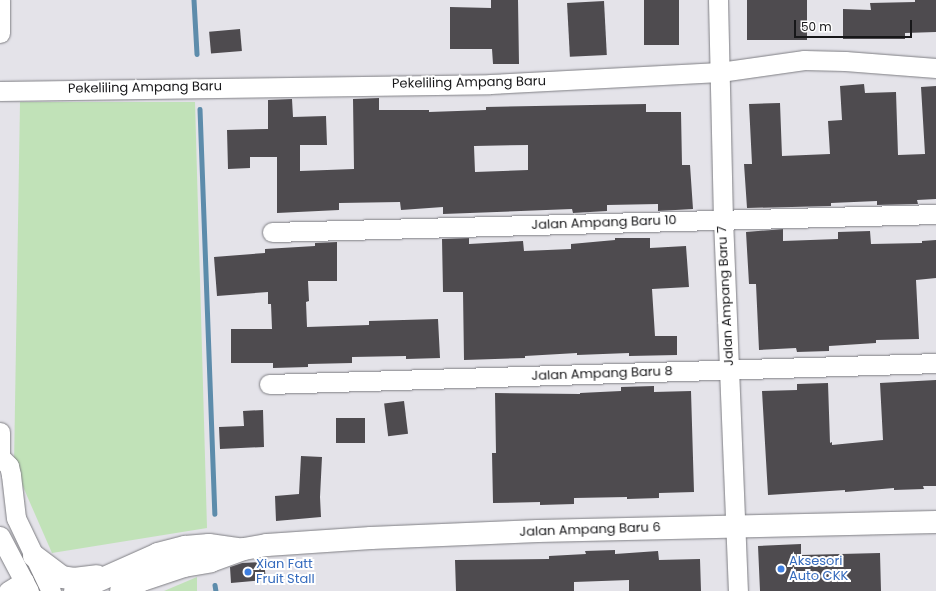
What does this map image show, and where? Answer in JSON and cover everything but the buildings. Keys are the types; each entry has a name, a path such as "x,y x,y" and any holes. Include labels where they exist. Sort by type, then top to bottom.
{"main road":[{"name":"Jalan Ampang Baru 6","path":"76,591 119,581 142,580 184,566 211,561 244,550 267,545 372,538 736,526 936,522"},
{"name":"Jalan Ampang Baru 6","path":"119,581 158,554 185,547 209,546 244,550"},
{"path":"34,556 62,576 74,579 119,581"},
{"path":"103,591 153,569 184,566"}],"street":[{"path":"0,0 0,33"},
{"name":"Jalan Ampang Baru 7","path":"718,0 723,219 738,591"},
{"name":"Pekeliling Ampang Baru","path":"0,91 490,84 720,72 804,60 845,60 936,68"},
{"name":"Jalan Ampang Baru 10","path":"272,232 936,214"},
{"name":"Jalan Ampang Baru 8","path":"269,384 936,363"},
{"path":"0,432 0,458 8,466 11,475 16,518 51,591"},
{"path":"0,536 27,586 8,591"}],"green space":[{"path":"20,102 195,102 207,528 52,553 14,466"},
{"path":"197,577 197,591 164,591"}],"waterway":[{"path":"194,0 197,54"},
{"path":"200,109 215,514"},
{"path":"215,585 216,591"}],"place":[{"name":"Aksesori Auto CKK","path":"781,569"},
{"name":"Xian Fatt Fruit Stall","path":"248,572"}]}
